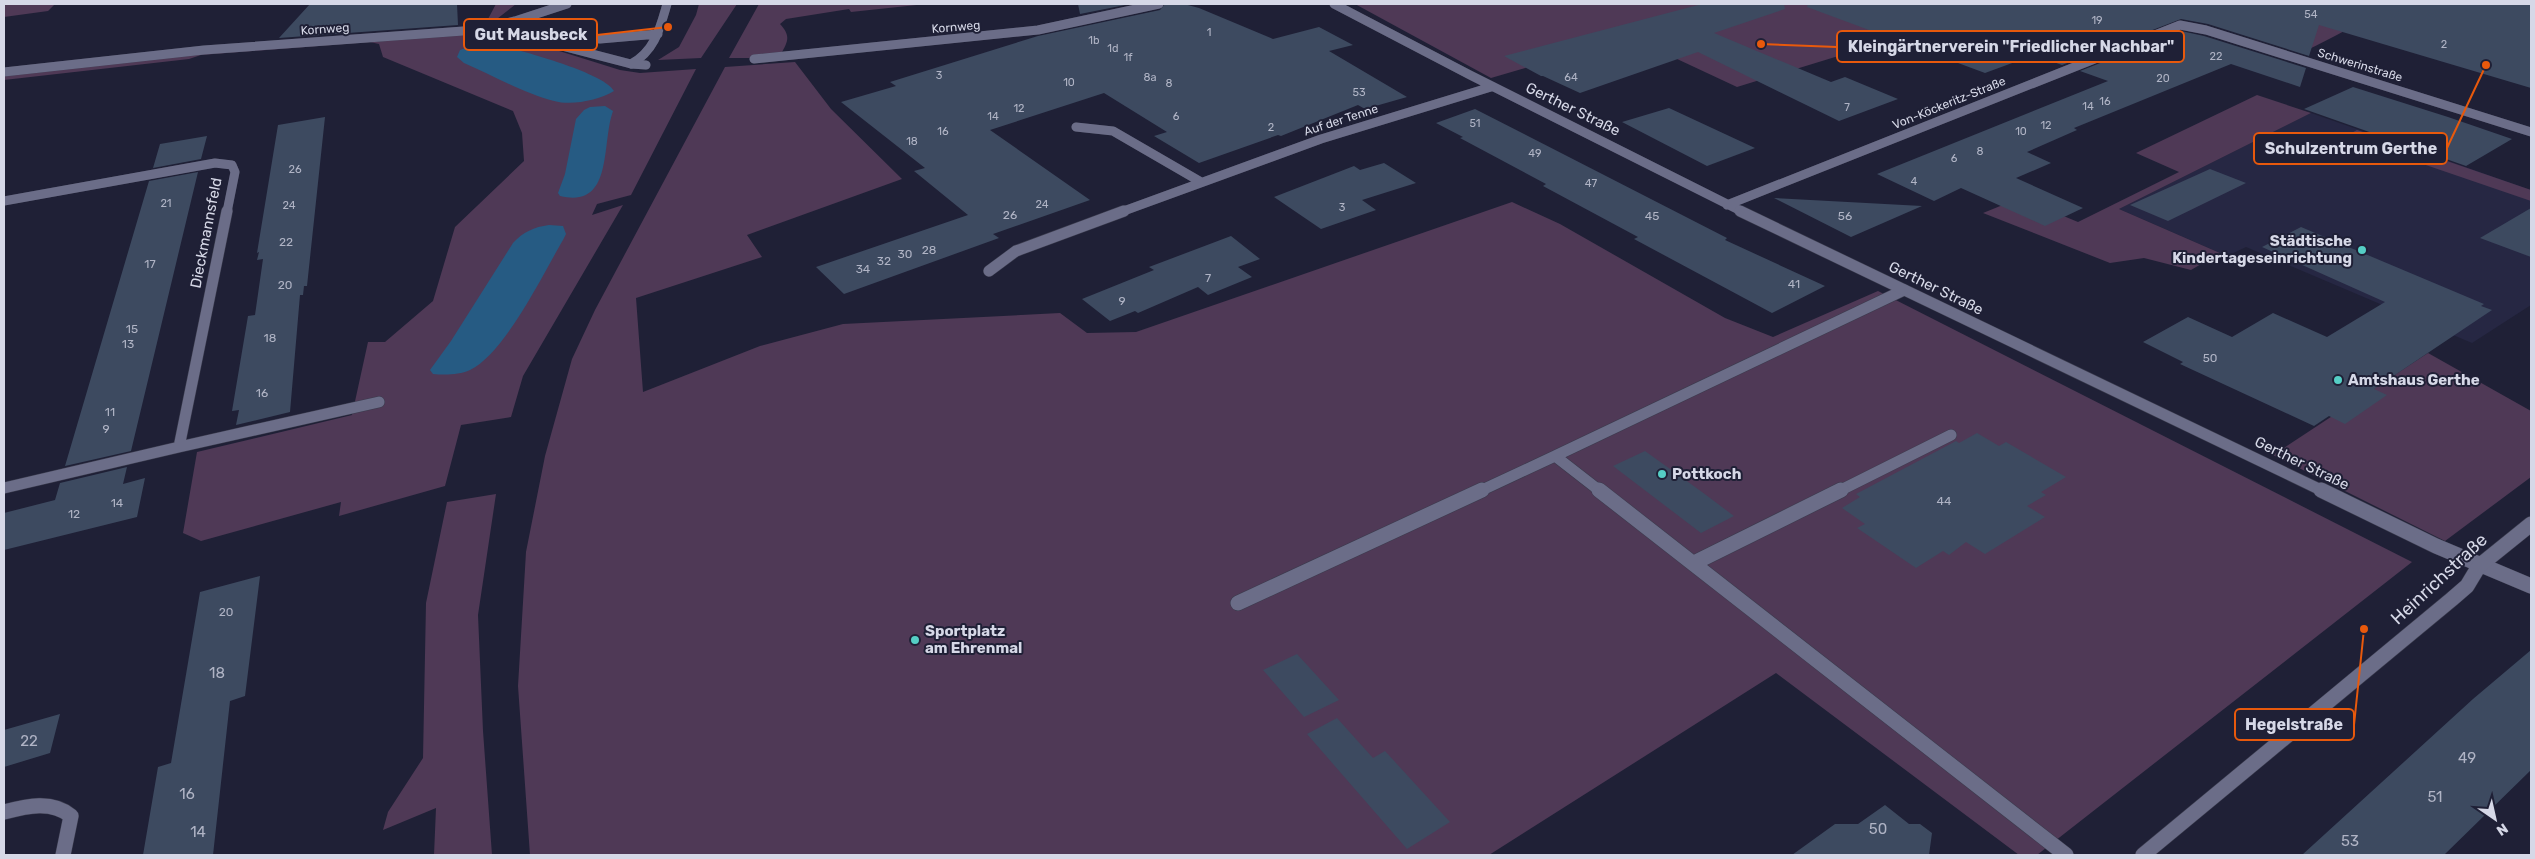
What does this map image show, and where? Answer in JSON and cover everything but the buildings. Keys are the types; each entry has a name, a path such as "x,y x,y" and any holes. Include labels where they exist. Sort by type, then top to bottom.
{"street":[{"path":"477,30 515,21 567,4"},
{"path":"631,64 642,60 656,41 667,4"},
{"name":"Kornweg","path":"754,59 1038,30 1159,4"},
{"name":"Gerther Straße","path":"1334,4 1491,87 1727,204 2479,566 2531,586"},
{"path":"515,21 546,27 582,38 600,39 658,34"},
{"name":"Schwerinstraße","path":"2180,25 2206,30 2531,132"},
{"name":"Von-Köckeritz-Straße","path":"1727,204 2180,25"},
{"name":"Kornweg","path":"4,72 204,50 477,30 531,38 631,64 646,65"},
{"name":"Auf der Tenne","path":"989,271 1016,251 1201,182 1321,139 1491,87"},
{"path":"1076,127 1113,131 1201,182"},
{"name":"Dieckmannsfeld","path":"4,202 215,164 232,165 235,172 178,448"},
{"path":"1238,603 1555,456 1904,290"},
{"path":"4,488 379,402"},
{"path":"1694,563 1951,435"},
{"path":"1555,456 2066,855"},
{"name":"Heinrichstraße","path":"2143,855 2452,599 2467,586 2479,566 2531,524"},
{"path":"4,812 45,806 65,809 71,816 62,855"}],"shaded area":[{"path":"4,4 55,4 48,11 4,17"},
{"path":"496,4 516,4 493,22 488,19"},
{"path":"699,4 737,4 701,58 658,60 679,47 696,15"},
{"path":"759,4 926,4 851,12 849,9 786,19 780,24 787,35 781,54 749,58 729,58"},
{"path":"1355,4 2008,4 1737,87 1630,37 1491,78"},
{"path":"2349,4 2373,4 2388,9 2305,51 2317,25 2351,5"},
{"path":"469,33 540,45 620,70 640,73 696,69 631,195 597,204 592,215 623,205 523,376 511,417 461,425 445,486 339,516 341,502 201,541 183,533 197,452 352,415 368,342 385,342 433,301 455,227 524,161 522,133 513,111 383,57 379,44 370,42 201,55 189,59 4,80 4,74 202,52"},
{"path":"494,44 540,56 578,69 594,76 614,91 585,101 569,103 554,101 509,84 464,63 457,57 460,50 473,45"},
{"path":"795,62 831,109 902,179 747,235 762,257 636,298 643,392 760,346 843,324 1060,313 1087,333 1136,332 1512,202 1560,224 1725,318 1773,337 1878,291 2412,562 2037,855 2019,855 1776,673 1489,855 530,855 518,686 526,552 545,456 572,359 595,310 725,67"},
{"path":"2257,95 2311,113 2119,209 2220,253 2191,270 2144,258 2110,263 1983,213 2020,198 2078,222 2179,172 2136,153"},
{"path":"605,106 613,111 602,171 597,184 589,193 577,197 560,196 558,193 565,174 576,119 584,110 590,107"},
{"path":"2311,113 2531,190 2531,305 2472,343 2246,247 2227,256 2119,209"},
{"path":"2357,130 2531,190 2531,201 2344,137"},
{"path":"549,225 563,226 566,234 534,292 510,330 483,361 470,370 452,374 433,374 430,370 451,341 513,243 529,231"},
{"path":"2428,353 2531,411 2531,477 2445,541 2273,455"},
{"path":"496,494 478,615 483,731 492,855 434,855 436,808 383,830 388,812 423,758 426,603 447,502"}],"place":[{"name":"Gut Mausbeck","path":"668,27"},
{"name":"Kleingärtnerverein \"Friedlicher Nachbar\"","path":"1761,44"},
{"name":"Schulzentrum Gerthe","path":"2486,65"},
{"name":"Städtische Kindertageseinrichtung","path":"2362,250"},
{"name":"Amtshaus Gerthe","path":"2338,380"},
{"name":"Pottkoch","path":"1662,474"},
{"name":"Hegelstraße","path":"2364,629"},
{"name":"Sportplatz am Ehrenmal","path":"915,640"}]}
